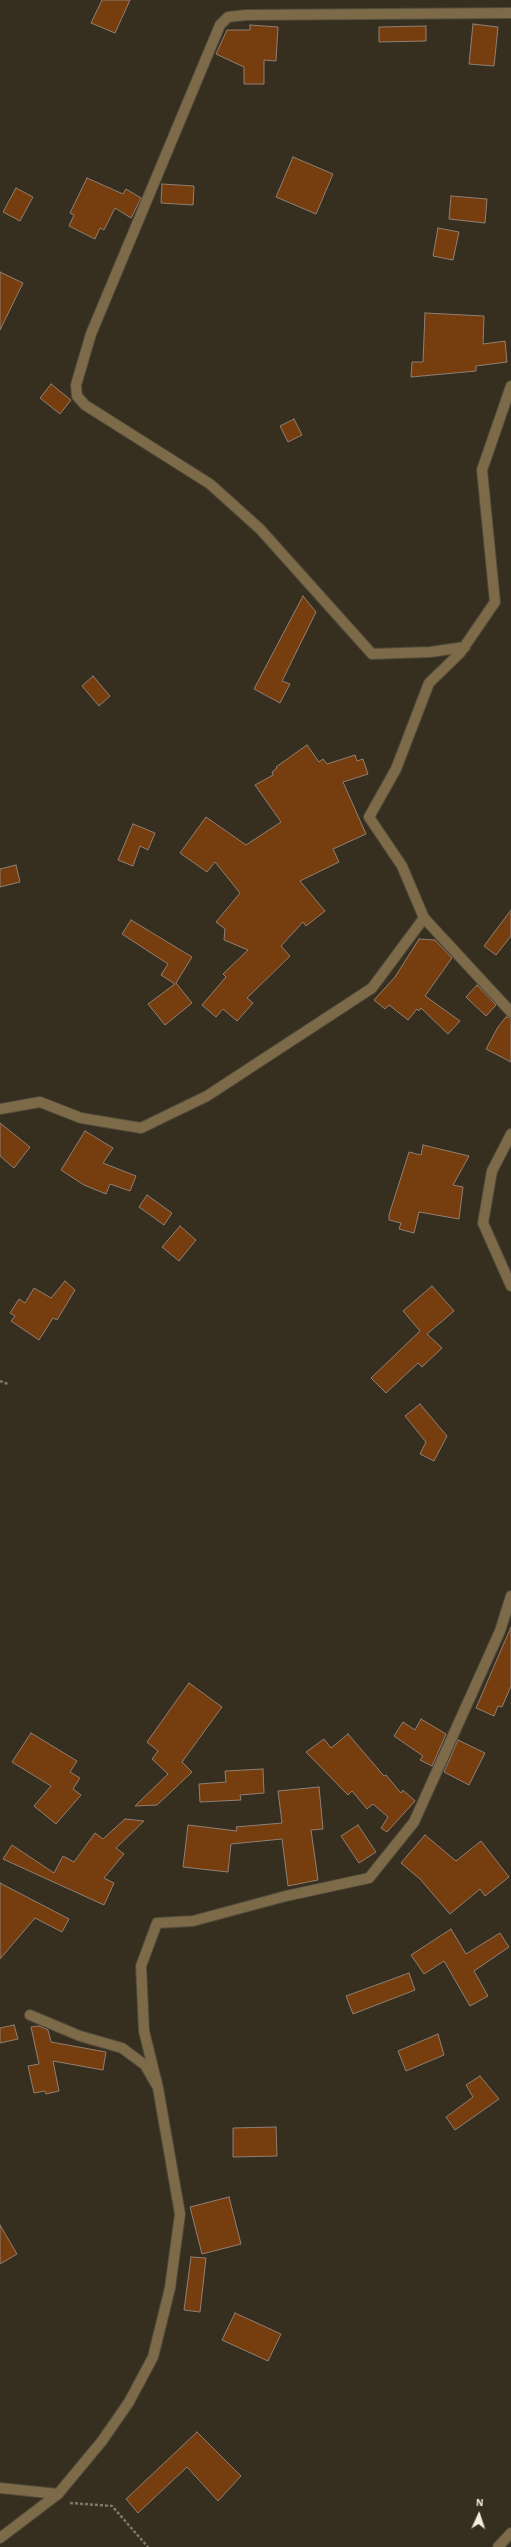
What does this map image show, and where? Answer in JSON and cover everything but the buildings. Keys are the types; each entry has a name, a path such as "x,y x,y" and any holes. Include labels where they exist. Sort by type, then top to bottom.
{"street":[{"path":"465,647 430,652 372,654 249,519 210,484 85,405 77,396 76,385 91,334 220,25 228,17 246,15 511,13"},
{"path":"511,386 482,470 495,602 465,647 429,683 396,769 369,817 402,866 424,918 511,1012"},
{"path":"0,1109 40,1102 81,1118 141,1128 207,1096 372,988 424,918"},
{"path":"511,1134 492,1171 483,1223 511,1286"},
{"path":"0,2538 50,2502 102,2442 129,2402 153,2357 157,2342 170,2288 180,2214 158,2088 144,2031 141,1966 157,1923 193,1921 286,1896 369,1878 414,1822 500,1630 511,1596"},
{"path":"30,2015 80,2036 122,2048 145,2065 158,2088"},
{"path":"0,2488 58,2494"},
{"path":"498,2547 511,2533"}],"path":[{"path":"0,1381 8,1384"},
{"path":"50,2502 112,2506 148,2547"}]}
